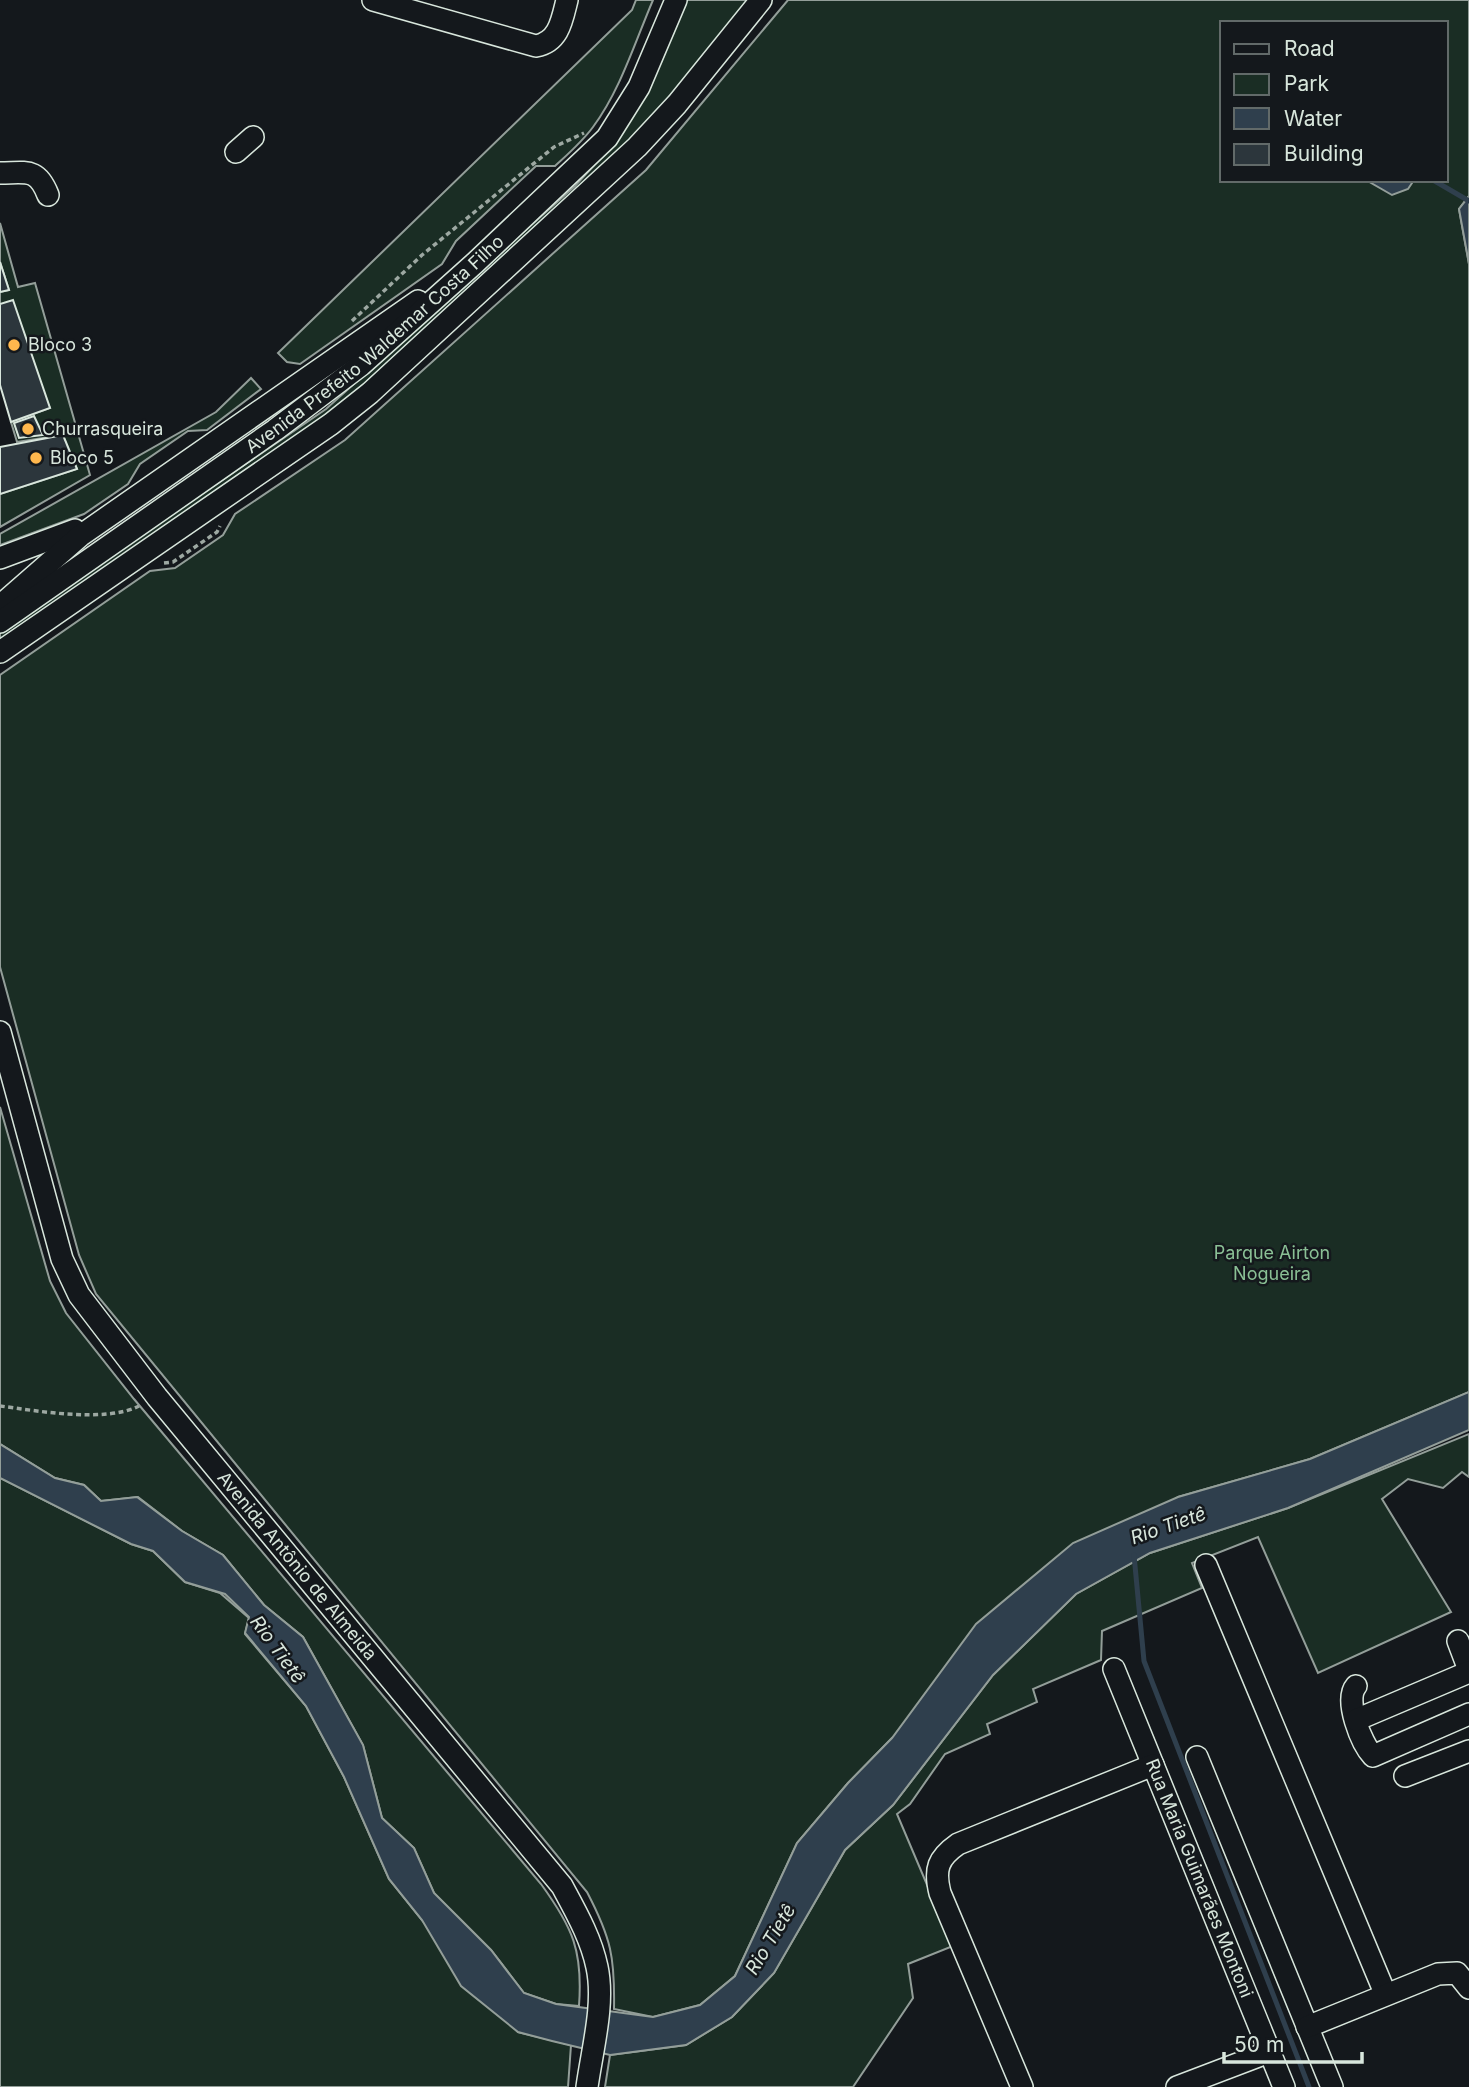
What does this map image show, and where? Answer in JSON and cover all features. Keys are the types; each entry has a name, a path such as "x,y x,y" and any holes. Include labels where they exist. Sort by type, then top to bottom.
{"street":[{"path":"373,0 536,46 547,44 553,39 567,0"},
{"name":"Avenida Prefeito Waldemar Costa Filho","path":"0,622 275,430 351,373 475,263 607,138 639,87 676,0"},
{"path":"0,652 331,425 370,393 637,147 677,104 761,0"},
{"path":"0,173 34,173 41,179 48,195"},
{"path":"0,605 48,562 117,509 289,388 475,263"},
{"path":"0,558 49,542 117,509"},
{"path":"0,578 5,589 0,605"},
{"name":"Avenida Antônio de Almeida","path":"0,1032 62,1259 79,1295 157,1397 562,1886 590,1943 598,1969 599,1997 587,2087"},
{"path":"1206,1565 1385,1993"},
{"path":"1356,1720 1469,1671 1458,1641"},
{"name":"Rua Maria Guimarães Montoni","path":"1114,1669 1284,2087"},
{"path":"1356,1686 1351,1697 1356,1720 1369,1753 1375,1756 1469,1714"},
{"path":"1405,1776 1469,1751"},
{"path":"1198,1757 1332,2087"},
{"path":"1022,2087 940,1894 936,1878 938,1864 942,1855 958,1844 1153,1765"},
{"path":"1307,2026 1385,1993 1451,1972 1463,1978 1469,1988"},
{"path":"1177,2087 1269,2052"}],"path":[{"path":"346,326 422,255 554,147 576,134 592,132"},
{"path":"0,1406 105,1414 128,1412 157,1397"}],"green space":[{"path":"636,0 653,0 611,98 580,143 555,166 536,166 456,241 442,264 300,364 287,362 278,353 632,10"},
{"path":"685,0 749,0 648,125 329,416 0,642 0,632 326,409 575,186 610,148"},
{"name":"Parque Airton Nogueira","path":"788,0 1469,0 1469,196 1459,209 1469,264 1469,1392 1310,1459 1178,1497 892,1738 848,1783 797,1843 735,1976 700,2005 653,2017 614,2009 614,1975 610,1948 587,1892 96,1294 79,1255 0,967 0,675 150,571 175,568 223,535 235,514 345,440 646,170"},
{"path":"0,223 18,287 35,283 90,475 0,527 0,494 77,469 62,435 17,442 11,422 50,408 0,304 0,292 9,290 0,262"},
{"path":"251,378 261,389 207,430 188,431 140,464 128,484 84,514 0,545 0,534 216,412"},
{"path":"0,1107 50,1281 66,1313 134,1399 541,1884 561,1914 574,1941 579,1970 579,2006 556,2004 524,1993 491,1950 434,1893 414,1848 382,1818 363,1745 303,1637 264,1605 223,1555 182,1531 138,1497 101,1501 84,1485 55,1478 0,1444"},
{"path":"1469,1434 1469,1477 1462,1472 1443,1488 1408,1479 1382,1499 1451,1612 1318,1673 1258,1537 1192,1563 1202,1588 1102,1631 1101,1660 1033,1689 1037,1702 987,1724 990,1734 945,1754 910,1804 897,1814 953,1946 908,1964 913,1998 853,2087 605,2087 610,2055 686,2045 732,2017 774,1973 845,1850 893,1805 993,1675 1076,1594 1150,1553 1288,1508"},
{"path":"0,1478 131,1544 153,1551 185,1582 220,1593 249,1618 245,1634 306,1706 344,1777 389,1879 518,2032 571,2045 568,2087 0,2087"}],"water":[{"path":"1369,182 1413,182 1408,189 1392,195"},
{"path":"1469,196 1469,264 1459,209"},
{"name":"Rio Tietê","path":"1469,1392 1469,1430 1288,1508 1150,1553 1076,1594 993,1675 893,1805 845,1850 774,1973 732,2017 686,2045 610,2055 518,2032 461,1986 422,1920 389,1879 344,1777 306,1706 245,1633 249,1617 225,1594 185,1582 153,1551 131,1544 0,1478 0,1444 55,1478 84,1485 101,1501 137,1497 182,1531 223,1555 264,1605 303,1637 363,1745 382,1818 414,1848 434,1893 491,1950 524,1993 556,2004 653,2017 700,2005 735,1976 797,1843 848,1783 892,1738 976,1624 1073,1543 1178,1497 1310,1459"}],"building":[{"path":"0,262 9,290 0,292"},
{"name":"Bloco 3","path":"13,300 50,408 11,422 0,385 0,304"},
{"name":"Churrasqueira","path":"34,416 43,435 19,438 14,423"},
{"name":"Bloco 5","path":"63,435 77,469 0,494 0,447"}],"waterway":[{"path":"1436,182 1469,201"},
{"name":"Rio Tietê","path":"1134,1555 1144,1661 1309,2087"}],"place":[{"name":"Bloco 3","path":"14,345"},
{"name":"Churrasqueira","path":"28,429"},
{"name":"Bloco 5","path":"36,458"}]}
